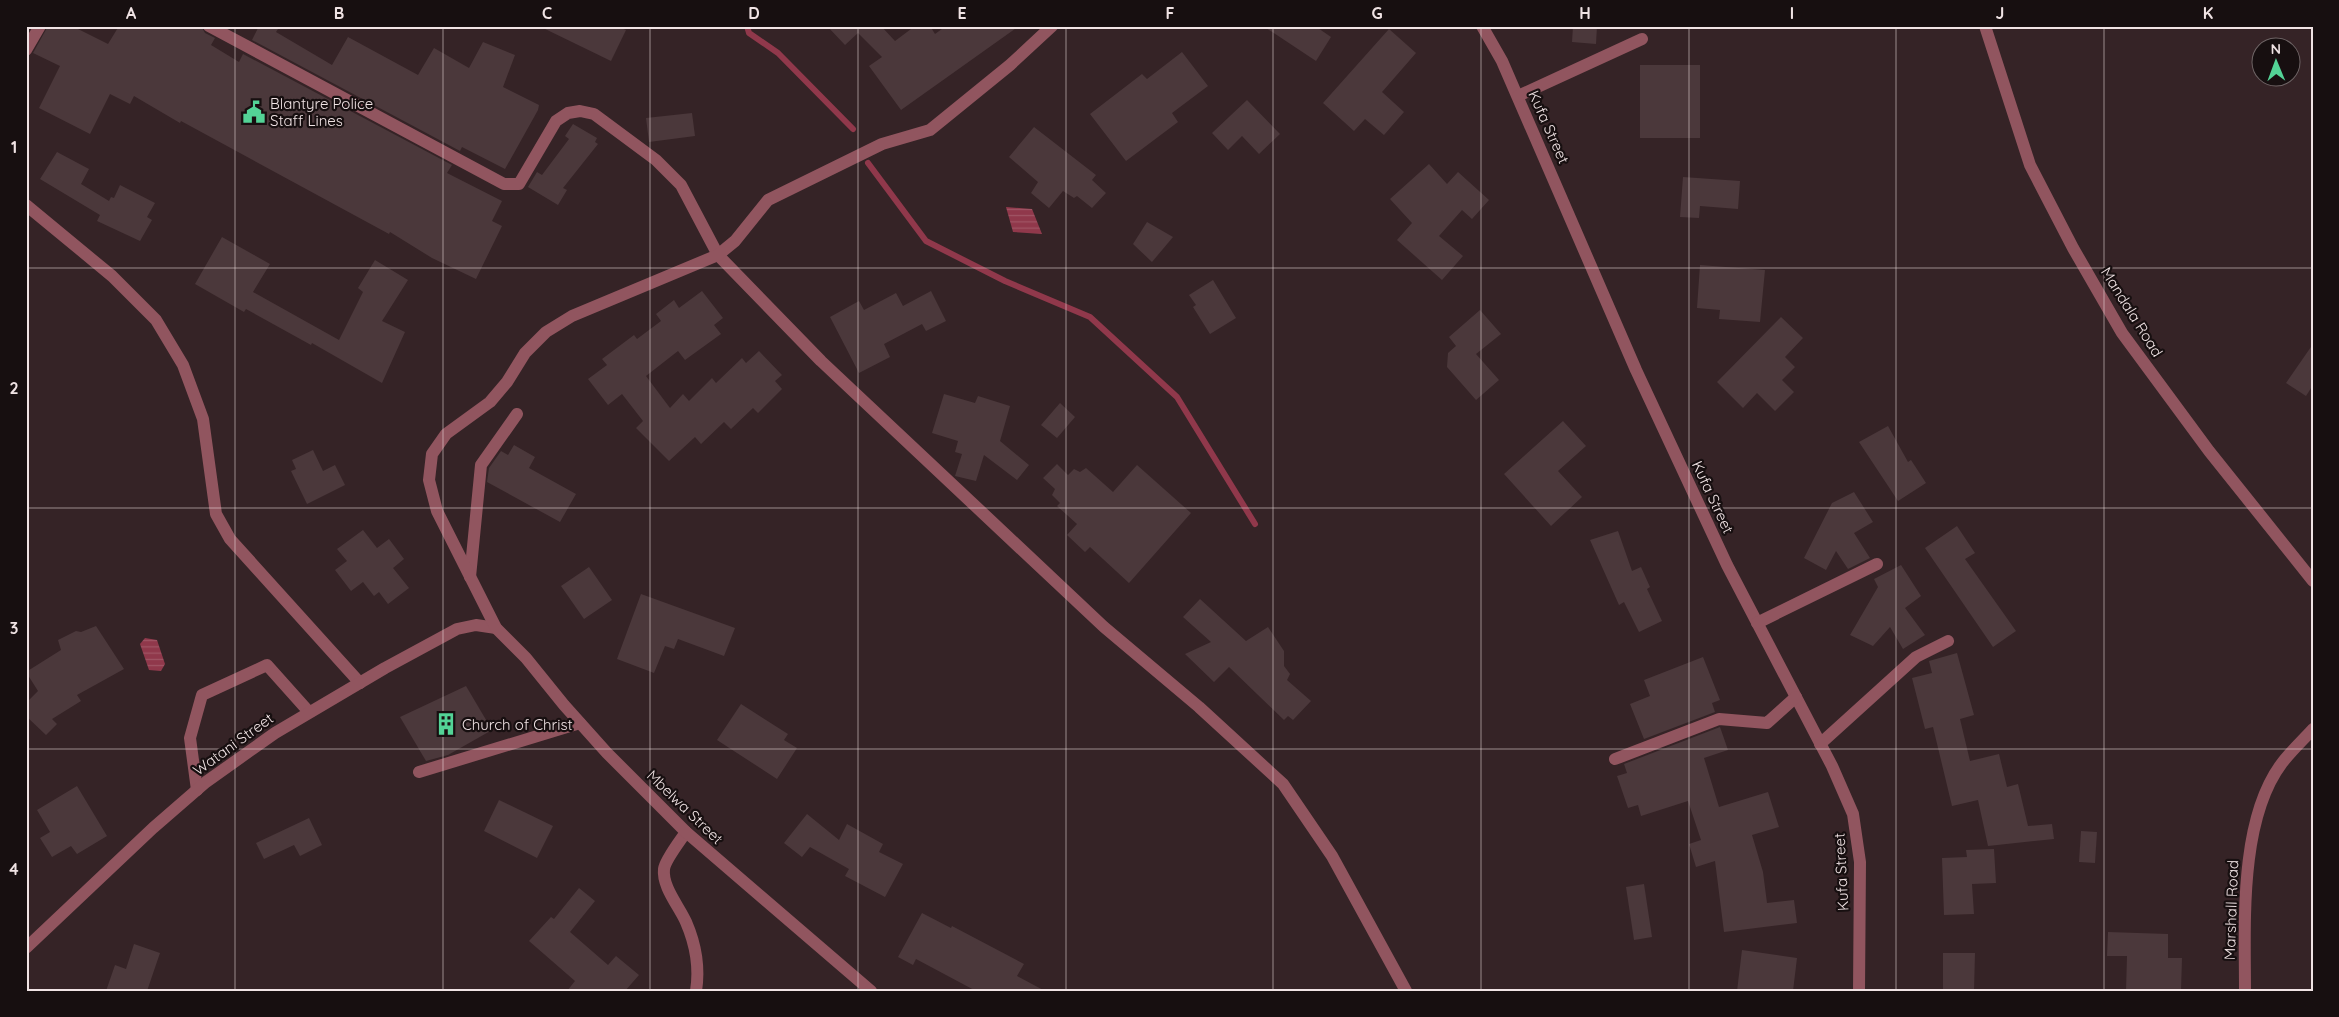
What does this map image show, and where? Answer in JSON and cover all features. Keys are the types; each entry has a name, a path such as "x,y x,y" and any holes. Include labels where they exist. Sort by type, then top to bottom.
{"street":[{"path":"26,50 40,26"},
{"path":"209,26 504,184 519,184 556,121 568,113 580,111 594,114 656,160 681,185 718,255 821,361 1104,627 1199,707 1283,784 1332,856 1406,991"},
{"name":"Mbelwa Street","path":"871,991 686,832 580,723 526,658 496,628 437,511 429,480 432,454 446,434 490,402 507,382 525,353 546,332 572,316 718,255 735,241 768,200 882,144 930,130 1010,65 1052,26"},
{"name":"Kufa Street","path":"1482,26 1502,61 1518,96 1636,370 1727,566 1820,744 1853,814 1860,862 1863,989"},
{"name":"Mandala Road","path":"1985,26 2030,165 2073,248 2122,333 2209,451 2313,581"},
{"path":"1518,96 1642,39"},
{"path":"26,204 112,276 156,320 184,365 203,419 216,514 230,539 360,683"},
{"path":"470,576 481,465 517,414"},
{"path":"1757,623 1877,564"},
{"name":"Watani Street","path":"26,948 153,828 197,790 275,732 457,629 476,625 496,628"},
{"path":"1820,744 1916,657 1948,641"},
{"path":"197,790 190,738 202,694 267,665 310,712"},
{"path":"1615,759 1719,719 1767,723 1796,697"},
{"path":"419,772 580,723"},
{"name":"Marshall Road","path":"2245,991 2246,874 2262,801 2281,764 2313,729"},
{"path":"686,832 664,867 664,879 686,922 696,948 699,974 696,991"}],"shaded area":[{"path":"1006,207 1032,209 1042,234 1013,232"},
{"path":"145,638 157,640 165,664 161,671 149,670 140,644"}],"building":[{"path":"48,26 72,26 108,44 119,26 201,26 205,33 215,38 211,45 239,62 243,54 452,165 447,173 502,201 492,221 502,226 476,279 432,258 390,232 389,234 181,121 180,123 134,96 130,104 110,94 90,134 39,108 60,66 33,53"},
{"path":"259,26 280,26 276,32 332,65 348,37 418,75 434,48 469,68 483,42 515,55 503,87 539,105 538,110 505,169 462,147 460,151 252,40"},
{"path":"539,26 617,26 626,30 611,61"},
{"path":"827,26 881,26 895,41 915,26 930,26 935,34 946,26 1019,26 901,110 869,66 882,57 858,33 845,45"},
{"path":"1263,26 1315,26 1331,37 1316,61"},
{"path":"1573,26 1597,26 1596,44 1572,42"},
{"path":"1389,29 1416,53 1382,92 1404,112 1384,135 1365,119 1354,131 1323,103"},
{"path":"1182,52 1208,86 1172,113 1178,122 1126,161 1090,114 1142,74 1147,79"},
{"path":"1640,65 1700,65 1700,138 1640,138"},
{"path":"1247,100 1280,134 1259,154 1242,136 1228,150 1212,133"},
{"path":"692,113 695,136 649,142 646,118"},
{"path":"573,124 597,138 595,142 598,144 563,188 567,190 558,205 528,187 537,172 542,175 569,139 565,136"},
{"path":"1034,127 1096,175 1092,180 1106,193 1092,208 1077,196 1074,198 1063,191 1049,208 1031,193 1038,182 1009,157"},
{"path":"57,152 89,169 81,184 109,201 111,197 114,198 120,185 155,203 147,217 152,220 140,241 97,221 100,215 40,179"},
{"path":"1429,164 1447,184 1458,172 1489,200 1472,219 1462,210 1439,236 1463,256 1442,280 1397,240 1412,223 1390,199"},
{"path":"1683,177 1740,181 1738,209 1700,206 1699,218 1680,217"},
{"path":"1147,222 1173,237 1152,262 1133,244"},
{"path":"222,237 270,264 253,292 339,340 363,292 358,288 375,260 408,280 382,321 405,332 382,383 312,343 311,345 246,309 244,312 195,284"},
{"path":"1700,265 1765,270 1760,322 1719,319 1720,310 1697,308"},
{"path":"1213,280 1236,318 1210,334 1193,307 1196,305 1189,295"},
{"path":"702,291 723,318 714,325 721,334 685,360 678,351 646,376 670,408 683,394 689,401 712,378 716,383 742,358 746,363 759,351 782,375 775,381 782,389 758,413 753,408 731,429 724,422 701,444 695,437 669,461 636,428 643,421 622,394 608,405 588,379 607,365 602,359 634,335 637,339 661,321 656,314 674,300 679,308"},
{"path":"931,291 946,321 926,331 922,324 884,344 890,357 859,373 830,317 859,301 864,310 896,293 903,306"},
{"path":"1480,310 1501,334 1476,354 1499,380 1476,400 1447,367 1448,353 1456,346 1449,337"},
{"path":"1781,317 1803,338 1785,357 1795,367 1782,380 1794,392 1775,411 1757,393 1743,408 1717,382"},
{"path":"2313,344 2313,385 2306,396 2286,383"},
{"path":"944,394 975,403 978,396 1010,406 1000,441 1029,465 1017,480 984,455 976,481 955,476 962,454 955,452 958,441 932,433"},
{"path":"1060,403 1075,417 1057,438 1041,425"},
{"path":"1563,421 1586,446 1558,471 1582,497 1551,526 1504,474"},
{"path":"1888,426 1908,462 1911,460 1926,483 1898,501 1859,442"},
{"path":"514,445 535,457 529,468 576,494 560,522 487,482 489,468 501,451 508,455"},
{"path":"313,450 323,471 335,465 345,485 307,504 291,471 296,469 292,460"},
{"path":"1057,464 1068,475 1074,469 1080,472 1086,468 1113,492 1137,465 1191,513 1129,583 1090,547 1085,552 1067,535 1077,524 1057,506 1060,503 1052,495 1055,489 1043,478"},
{"path":"1854,492 1873,522 1854,533 1870,558 1848,569 1836,551 1826,570 1804,558 1832,503"},
{"path":"1957,526 1975,553 1965,559 2016,631 1993,647 1925,548"},
{"path":"363,530 377,548 389,539 404,559 393,568 409,588 388,604 379,592 374,596 363,582 351,591 335,570 347,561 337,549"},
{"path":"1618,531 1632,571 1641,567 1650,587 1647,589 1662,621 1639,632 1624,602 1619,605 1590,540"},
{"path":"1901,565 1921,596 1905,608 1925,635 1903,649 1890,627 1873,646 1850,635 1878,587 1874,579"},
{"path":"589,567 612,600 584,619 561,586"},
{"path":"641,594 735,628 724,656 678,639 674,649 665,646 654,673 617,659"},
{"path":"1200,599 1246,641 1268,627 1284,651 1284,666 1290,674 1287,680 1311,701 1293,720 1288,716 1284,720 1229,667 1214,682 1185,654 1211,642 1183,617"},
{"path":"96,626 124,669 77,695 81,701 52,719 57,724 46,735 26,716 26,703 38,691 26,672 61,650 58,640 76,631 81,632"},
{"path":"1957,653 1974,715 1960,719 1970,761 1999,754 2007,787 2018,784 2028,826 2052,824 2054,839 1988,846 1978,800 1952,806 1933,727 1925,729 1912,678 1932,673 1929,661"},
{"path":"1703,657 1720,700 1712,703 1715,712 1644,739 1630,704 1650,696 1644,680"},
{"name":"Church of Christ","path":"466,686 492,730 448,755 426,761 400,717"},
{"path":"741,704 788,734 784,740 797,748 777,779 717,740"},
{"path":"1720,727 1728,750 1704,758 1719,807 1768,792 1779,827 1752,835 1763,872 1767,903 1794,900 1797,923 1724,932 1715,861 1696,867 1689,844 1701,840 1688,801 1641,816 1638,805 1628,808 1617,776 1627,773 1624,764"},
{"path":"77,786 107,836 77,854 71,846 52,857 40,838 50,832 37,810"},
{"path":"499,800 553,826 537,858 484,831"},
{"path":"807,814 839,840 847,824 883,844 879,852 903,864 885,897 845,876 849,869 810,847 802,857 784,843"},
{"path":"309,818 322,845 300,856 294,845 264,859 256,843"},
{"path":"2081,831 2097,832 2095,863 2079,862"},
{"path":"1994,849 1996,883 1972,884 1974,914 1944,915 1942,858 1967,857 1966,850"},
{"path":"1644,884 1652,937 1634,940 1626,887"},
{"path":"579,888 595,901 570,932 608,965 616,956 639,975 625,991 567,991 575,981 529,941 551,917 554,919"},
{"path":"922,913 951,928 952,926 1024,964 1017,976 1045,991 976,991 916,959 913,965 898,957"},
{"path":"2108,932 2168,934 2168,958 2182,958 2181,991 2126,991 2127,956 2107,956"},
{"path":"134,944 160,953 147,991 106,991 115,965 126,969"},
{"path":"1742,950 1797,958 1793,991 1737,991"},
{"path":"1943,953 1975,953 1974,991 1943,991"}],"waterway":[{"path":"747,26 749,33 778,53 853,129"},
{"path":"868,163 926,241 1005,281 1090,317 1177,397 1255,524"}],"place":[{"name":"Blantyre Police Staff Lines","path":"254,112"},
{"name":"Church of Christ","path":"446,724"}]}
